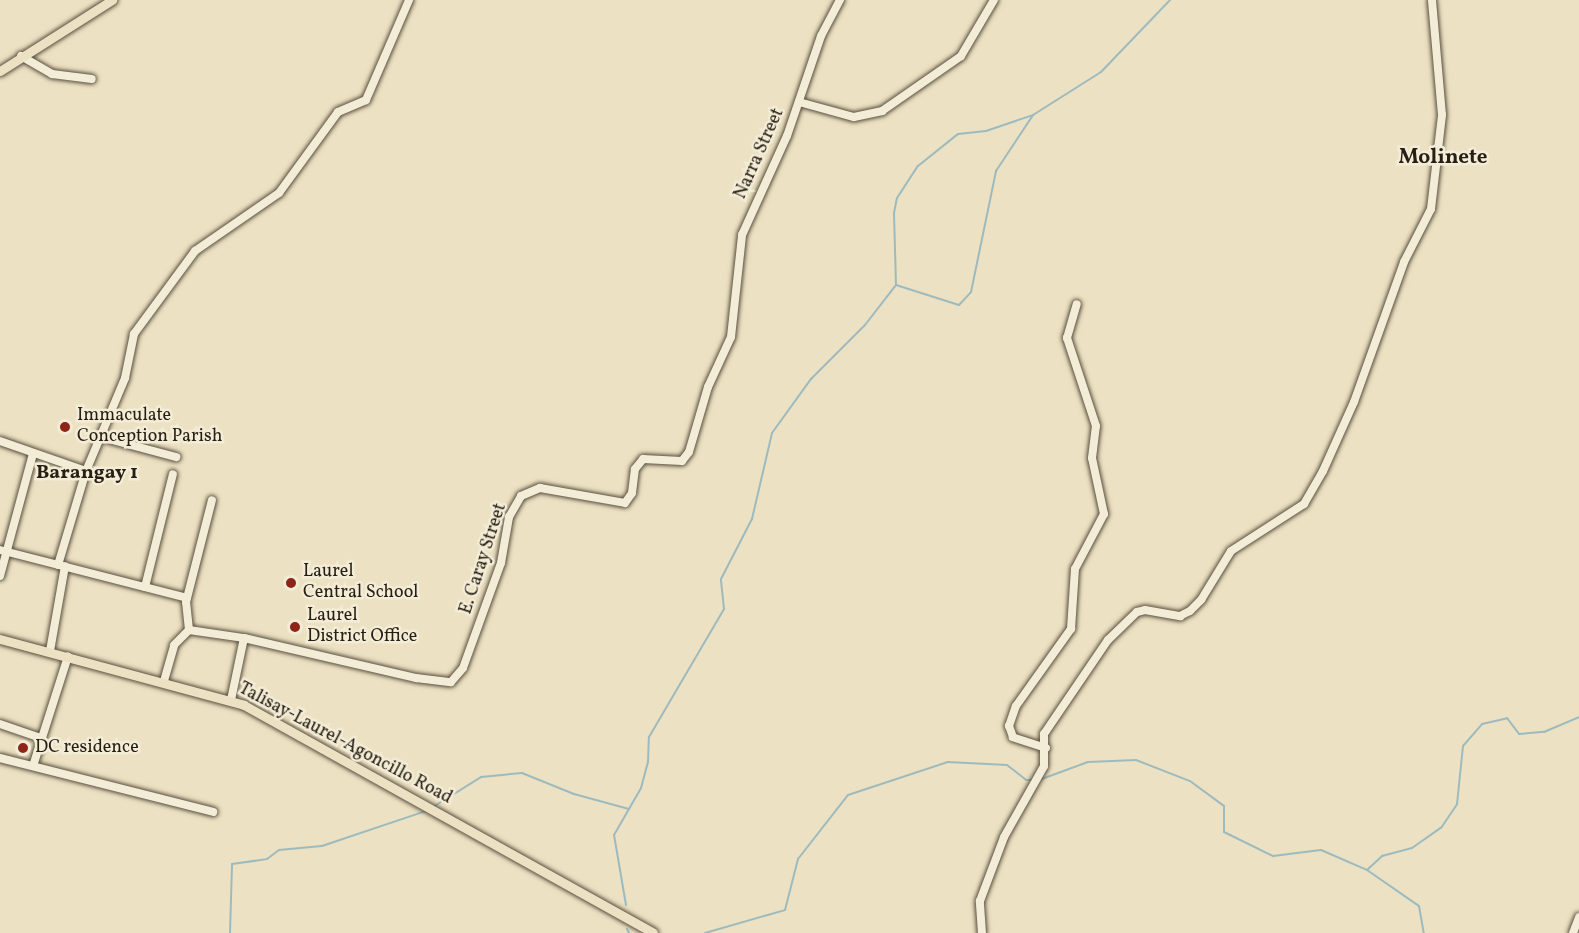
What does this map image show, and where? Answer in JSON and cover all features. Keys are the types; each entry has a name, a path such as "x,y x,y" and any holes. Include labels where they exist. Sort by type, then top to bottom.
{"main road":[{"path":"0,71 112,0"},
{"name":"Talisay-Laurel-Agoncillo Road","path":"0,639 231,700 447,817 653,933"}],"street":[{"path":"50,651 62,566 86,471 125,378 134,334 179,268 195,251 279,193 338,112 366,100 409,0"},
{"name":"Narra Street","path":"734,328 742,235 799,102 821,36 840,0"},
{"path":"799,102 854,117 882,111 961,56 994,0"},
{"path":"981,933 980,901 1004,837 1041,774 1046,748 1044,734 1059,708 1128,618 1145,610 1180,616 1190,611 1201,600 1232,551 1296,511 1310,497 1354,402 1404,262 1431,209 1442,115 1432,0"},
{"path":"21,56 52,74 92,79"},
{"path":"1046,748 1013,737 1009,726 1016,706 1071,629 1074,569 1104,514 1092,458 1096,426 1068,338 1077,304"},
{"name":"E. Caray Street","path":"244,638 416,678 444,682 456,680 501,562 509,517 521,495 540,488 625,503 632,493 636,469 643,459 682,461 734,328"},
{"path":"101,436 176,457"},
{"path":"0,441 86,471"},
{"path":"0,576 3,551 33,454"},
{"path":"145,587 173,474"},
{"path":"189,630 186,598 212,500"},
{"path":"3,551 186,598"},
{"path":"189,630 244,638 231,700"},
{"path":"164,681 174,645 189,630"},
{"path":"33,766 68,656"},
{"path":"0,724 41,738"},
{"path":"0,758 213,812"},
{"path":"1573,933 1579,916"}],"waterway":[{"path":"626,905 614,835 641,788 648,762 649,737 724,609 721,579 752,519 772,433 811,379 865,325 896,285 959,305 971,292 996,171 1033,115 1101,72 1170,0"},
{"path":"896,285 894,213 897,198 918,166 958,134 986,131 1033,115"},
{"path":"1367,870 1382,856 1412,848 1441,828 1457,804 1463,746 1482,724 1507,718 1519,734 1544,732 1579,717"},
{"path":"1039,780 1088,762 1136,760 1190,781 1224,806 1224,832 1273,856 1321,850 1367,870 1419,906 1424,933"},
{"path":"705,933 785,910 798,859 848,795 948,762 1007,765 1026,780 1033,780"},
{"path":"433,807 481,777 522,773 574,794 629,809"},
{"path":"230,933 232,864 267,859 279,850 322,846 426,811"},
{"path":"627,929 629,933"}],"place":[{"name":"Immaculate Conception Parish","path":"65,427"},
{"name":"Laurel Central School","path":"291,583"},
{"name":"Laurel District Office","path":"295,627"},
{"name":"DC residence","path":"23,748"}],"district":[{"name":"Molinete","path":"1443,158"},
{"name":"Barangay 1","path":"87,473"}]}
